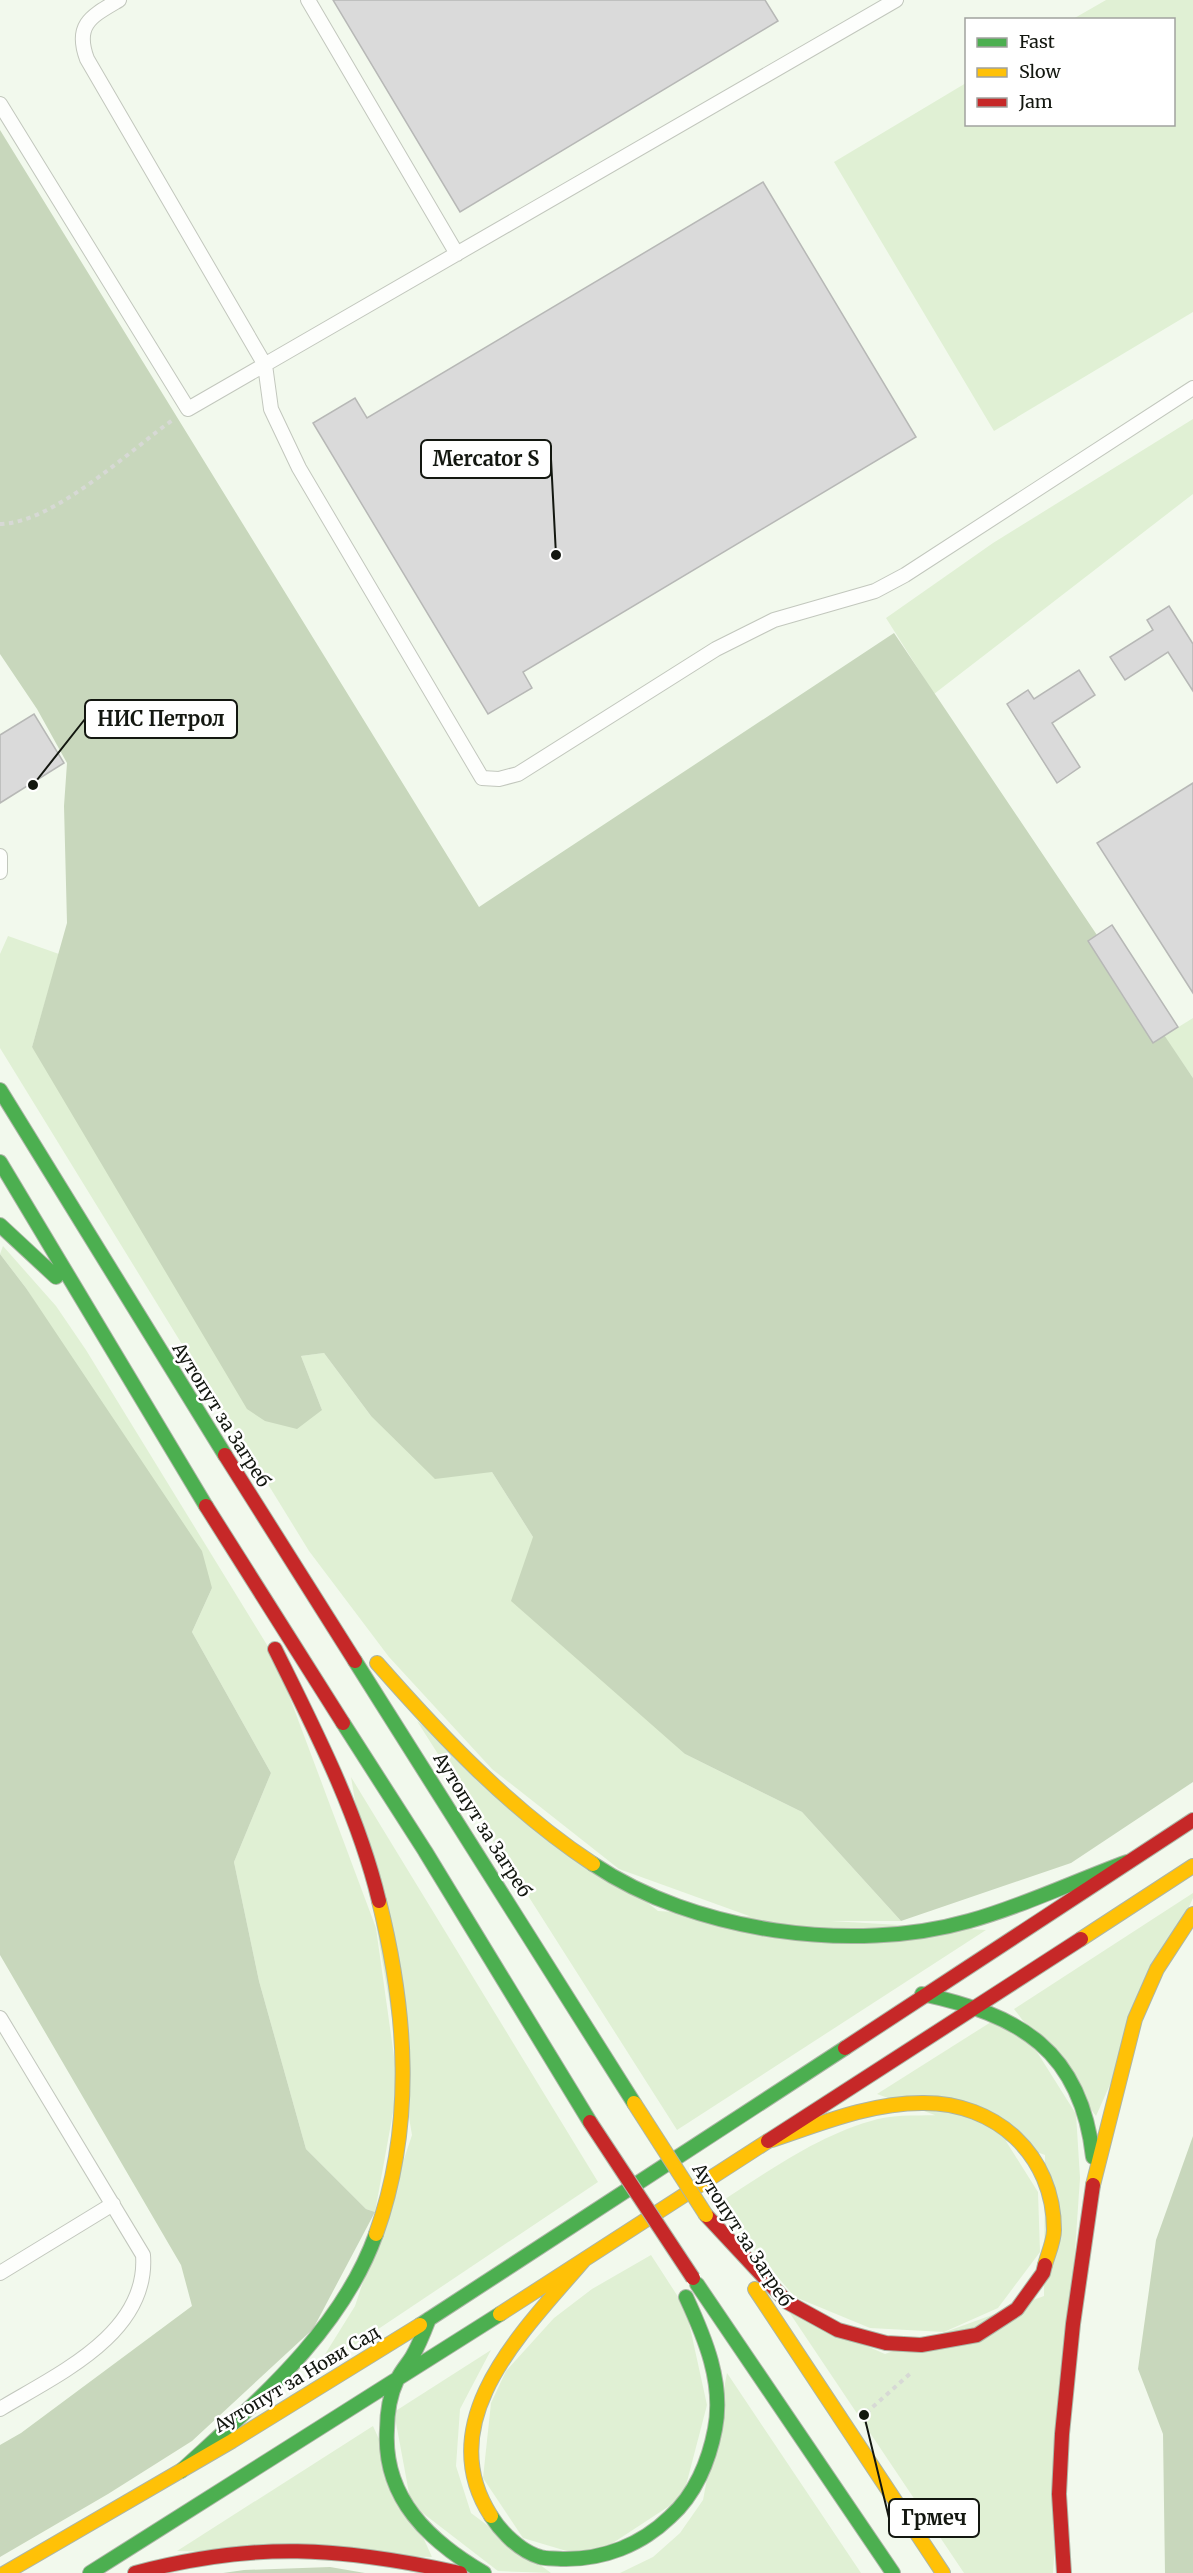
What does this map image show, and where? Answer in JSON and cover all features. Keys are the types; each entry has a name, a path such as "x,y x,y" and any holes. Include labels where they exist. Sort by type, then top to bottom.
{"main road":[{"name":"Аутопут за Загреб","path":"2,1084 13,1112 304,1580 634,2103 943,2573"},
{"path":"0,1162 222,1533 425,1851 590,2122 893,2573"},
{"path":"0,1225 88,1307"},
{"path":"222,1533 256,1611"},
{"path":"304,1580 409,1701 559,1841 604,1872 662,1900 765,1930 811,1937 860,1938 963,1923 1127,1862 1193,1820"},
{"path":"181,2471 269,2390 294,2362 351,2286 370,2248 390,2189 403,2121 406,2061 402,2003 376,1887 347,1802 266,1632"},
{"name":"Аутопут за Нови Сад","path":"5,2573 181,2471 429,2319 603,2208 922,1994 1127,1862"},
{"path":"90,2573 395,2382 1193,1866"},
{"path":"1064,2573 1059,2494 1062,2434 1073,2324 1094,2176 1135,2019 1157,1970 1193,1914"},
{"path":"922,1994 974,2006 1023,2031 1047,2050 1067,2072 1082,2099 1092,2127 1094,2176"},
{"path":"706,2215 791,2305 834,2329 875,2343 934,2345 977,2335 1012,2315 1028,2299 1048,2262 1055,2228 1042,2171 1029,2150 994,2120 943,2104 913,2104 874,2109 772,2140"},
{"path":"584,2260 501,2360 482,2398 470,2445 471,2469 489,2514 514,2543 552,2562 593,2567 640,2554 667,2533 694,2499 714,2441 717,2391 705,2340 643,2200"},
{"path":"429,2319 414,2354 395,2382 385,2423 388,2467 394,2487 403,2504 438,2545 460,2561 484,2573"},
{"path":"135,2573 198,2556 240,2550 282,2548 360,2555 460,2573"}],"lane":[{"path":"119,0 91,16 86,25 81,38 87,59 265,364 272,409 299,468 468,757 482,777 499,779 518,774 716,649 754,630 803,611 875,591 905,575 1193,388"},
{"path":"309,0 457,254"},
{"path":"0,104 188,409 889,2"},
{"path":"0,856 0,872"},
{"path":"0,2018 113,2204 142,2255 144,2270 132,2306 107,2337 75,2364 0,2409"},
{"path":"0,2273 113,2204"}],"path":[{"path":"0,524 11,524 40,514 78,490 165,426"}],"green space":[{"path":"1106,0 1193,0 1193,312 994,431 834,162 965,84 965,126 1175,126 1175,18 1075,18"},
{"path":"0,130 479,907 894,633 1193,1078 1193,1782 1071,1863 901,1921 802,1812 685,1754 511,1601 533,1537 492,1472 435,1479 371,1416 324,1353 301,1356 322,1410 297,1429 265,1421 247,1409 32,1047 67,923 64,806 67,763 37,709 0,654"},
{"path":"1193,419 1193,494 934,694 886,618 993,543"},
{"path":"8,936 59,954 32,1047 322,1410 301,1356 324,1353 371,1416 492,1472 533,1537 685,1754 802,1812 901,1921 763,1921 619,1869 492,1769 389,1657 309,1551 0,1048 0,954"},
{"path":"1193,1018 1193,1078 1164,1036"},
{"path":"3,1246 56,1306 86,1350 275,1658 376,1928 398,2085 375,2212 366,2209 306,2149 259,1981 234,1862 271,1773 192,1632 212,1588 26,1288 0,1254"},
{"path":"0,1254 26,1288 202,1551 212,1588 192,1632 271,1773 234,1862 259,1981 306,2149 366,2209 375,2212 313,2329 192,2441 108,2494 0,2557 0,2445 21,2433 192,2306 181,2265 0,1955"},
{"path":"417,1721 658,1911 986,1930 677,2130"},
{"path":"351,1777 598,2182 314,2372 355,2306 412,2135"},
{"path":"1193,1893 1193,1898 1096,2116 1014,2009"},
{"path":"991,2022 1032,2044 1076,2114 1080,2178 1053,2573 964,2573 789,2312 885,2354 1044,2296 1045,2155 877,2094"},
{"path":"943,2115 1004,2138 1038,2192 1040,2252 998,2308 944,2332 870,2328 795,2297 741,2235 722,2201 778,2165 836,2134 878,2119 894,2116"},
{"path":"1193,2136 1193,2573 1165,2573 1163,2434 1138,2369 1156,2240"},
{"path":"651,2255 686,2309 707,2405 683,2497 590,2558 523,2538 483,2478 491,2403 506,2371 554,2318 592,2289"},
{"path":"491,2350 460,2409 456,2466 471,2513 551,2573 498,2571 411,2504 394,2412"},
{"path":"727,2373 861,2573 620,2573 653,2557 680,2533 703,2500"},
{"path":"373,2426 432,2557 177,2551"},
{"path":"330,2567 365,2573 223,2573 244,2570"}],"building":[{"path":"333,0 765,0 778,21 460,212"},
{"path":"763,182 916,437 523,672 532,688 488,714 313,423 355,398 367,418"},
{"path":"1169,606 1193,644 1193,691 1168,652 1125,680 1110,657 1153,630 1147,620"},
{"path":"1079,670 1095,695 1052,723 1080,767 1057,783 1007,704 1028,690 1034,699"},
{"path":"34,714 64,763 0,803 0,735"},
{"path":"1193,783 1193,993 1097,843"},
{"path":"1112,925 1178,1027 1153,1043 1088,941"}],"traffic: fast":[{"path":"0,1090 225,1455"},
{"path":"0,1162 206,1506"},
{"path":"0,1225 56,1277"},
{"path":"355,1661 634,2103"},
{"path":"343,1723 425,1851 590,2122"},
{"path":"593,1864 633,1887 678,1906 726,1921 775,1930 826,1935 876,1936 924,1931 969,1921 1029,1901 1127,1862"},
{"path":"922,1994 988,2013 1016,2027 1040,2043 1059,2064 1075,2089 1086,2120 1093,2157"},
{"path":"420,2325 845,2048"},
{"path":"181,2471 266,2392 318,2334 341,2303 361,2270 376,2234"},
{"path":"697,2284 893,2573"},
{"path":"491,2516 500,2529 525,2550 545,2558 577,2559 607,2554 634,2543 659,2527 679,2508 694,2488 705,2465 715,2429 717,2412 717,2395 711,2361 686,2297"},
{"path":"90,2573 500,2314"},
{"path":"429,2319 417,2348 392,2392 387,2430 388,2454 393,2477 401,2497 413,2515 445,2547 484,2573"}],"traffic: slow":[{"path":"377,1663 478,1771 533,1820 593,1864"},
{"path":"1081,1939 1193,1866"},
{"path":"376,2234 397,2152 403,2068 396,1985 379,1901"},
{"path":"1093,2185 1135,2019 1157,1969 1193,1914"},
{"path":"634,2103 706,2215"},
{"path":"772,2140 864,2110 903,2104 949,2105 974,2112 996,2123 1016,2138 1032,2157 1044,2178 1051,2203 1054,2230 1045,2265"},
{"path":"500,2314 768,2141"},
{"path":"491,2516 475,2480 471,2445 478,2411 492,2377 513,2346 536,2315 584,2260"},
{"path":"755,2289 943,2573"},
{"path":"5,2573 232,2441 420,2325"}],"traffic: jam":[{"path":"225,1455 355,1661"},
{"path":"206,1506 343,1723"},
{"path":"275,1649 334,1772 360,1836 379,1901"},
{"path":"845,2048 1193,1820"},
{"path":"768,2141 1081,1939"},
{"path":"590,2122 693,2278"},
{"path":"1064,2573 1059,2494 1062,2434 1073,2324 1093,2185"},
{"path":"706,2215 787,2302 838,2330 886,2343 921,2345 977,2335 1017,2309 1043,2273 1045,2265"},
{"path":"135,2573 220,2556 298,2551 375,2558 460,2573"}],"place":[{"name":"Mercator S","path":"556,555"},
{"name":"НИС Петрол","path":"33,785"},
{"name":"Грмеч","path":"864,2415"}]}
